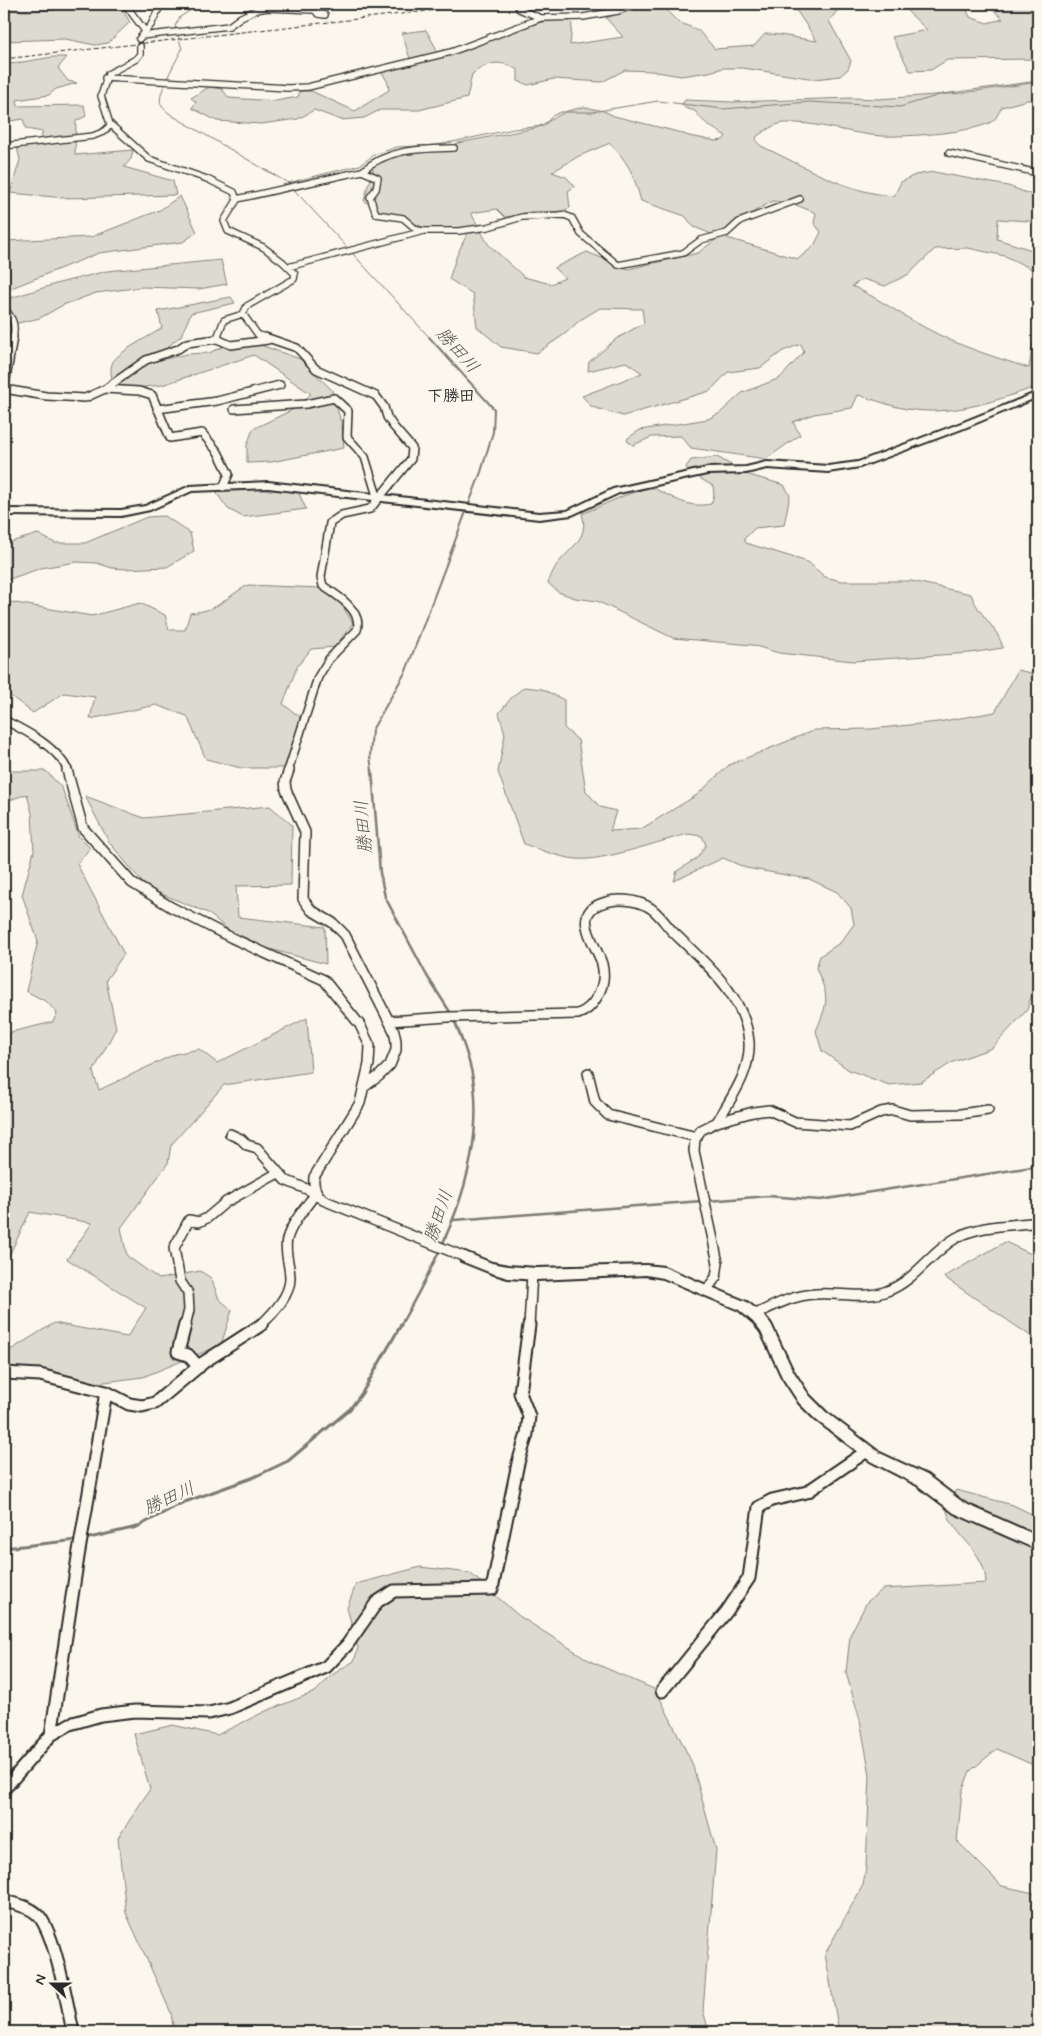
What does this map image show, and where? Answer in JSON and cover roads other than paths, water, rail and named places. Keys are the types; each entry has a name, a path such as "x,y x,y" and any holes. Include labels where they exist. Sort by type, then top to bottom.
{"street":[{"path":"126,4 145,31"},
{"path":"161,4 151,24 139,41 140,54 136,59 108,74 105,78 101,96 111,125 149,159 207,179 234,192 237,200"},
{"path":"267,8 271,4"},
{"path":"518,4 519,9 540,18"},
{"path":"105,78 230,86 257,85 284,89 308,88 451,52 540,18 583,17 618,11 638,4"},
{"path":"139,41 229,26 249,14 267,8 315,10 318,14 326,15"},
{"path":"4,146 93,136 103,132 111,125"},
{"path":"217,339 223,321 243,314 248,306 294,279 295,274 258,244 230,233 225,227 224,221 237,200 362,171 371,162 393,153 410,149 454,148"},
{"path":"949,153 1038,173"},
{"path":"362,171 378,178 376,187 369,197 369,202 376,214 405,217 417,230 459,231 488,227 522,217 569,216 581,234 618,265 683,253 701,240 727,233 739,222 800,199"},
{"path":"288,267 424,231"},
{"path":"4,308 12,317 15,328 4,390 46,396 78,399 105,389 146,360 178,349 187,343 217,339 231,345 271,340"},
{"path":"243,314 258,335 296,348 316,369 376,396 381,402 387,418 408,441 413,452 406,466 370,509 342,515 332,519 330,523 321,577 322,586 343,599 356,616 359,624 356,630 329,659 318,677 285,782 286,790 305,832 303,899 311,910 333,923 345,935 389,1021 397,1043 389,1067 379,1078 364,1087"},
{"path":"157,409 216,401 280,384"},
{"path":"105,389 152,395 170,438 202,433 208,439 229,474 223,487"},
{"path":"4,512 121,513 147,508 190,489 278,485 539,516 559,515 578,510 616,491 707,471 746,470 767,465 828,469 860,464 959,427 1038,394"},
{"path":"234,409 306,404 334,398 344,405 349,412 347,437 365,457 366,465 379,496"},
{"path":"4,720 18,727 59,755 67,769 83,828 132,883 171,907 232,938 324,980 360,1025 370,1046 369,1064 360,1103 314,1177 313,1187 323,1200 491,1268 532,1274 646,1270 664,1273 743,1306 766,1328 788,1373 804,1399 821,1416 867,1451 922,1480 959,1508 1038,1543"},
{"path":"389,1021 448,1016 578,1014 587,1012 600,994 603,981 602,963 597,948 589,936 586,925 589,913 595,906 607,901 630,901 644,904 655,910 665,924 729,991 745,1024 749,1041 745,1073 717,1122"},
{"path":"588,1073 594,1104 603,1112 697,1136"},
{"path":"706,1291 716,1277 718,1263 694,1150 697,1136 701,1130 717,1122 768,1110 795,1122 850,1126 881,1112 893,1110 910,1115 961,1114 988,1110"},
{"path":"230,1134 257,1148 285,1180 316,1193"},
{"path":"199,1367 188,1355 178,1352 189,1310 188,1293 180,1280 174,1248 189,1220 199,1222 207,1218 243,1192 278,1173"},
{"path":"4,1373 40,1375 106,1392 129,1404 142,1406 155,1403 228,1345 257,1329 276,1309 288,1290 290,1278 287,1264 287,1240 293,1225 316,1193"},
{"path":"754,1315 804,1295 863,1296 885,1292 902,1284 916,1274 957,1238 978,1231 1038,1222"},
{"path":"4,1789 52,1735 70,1724 101,1715 143,1711 209,1713 230,1708 326,1667 347,1645 377,1602 394,1591 492,1589 518,1463 527,1434 529,1416 520,1393 529,1323 532,1274"},
{"path":"52,1735 78,1557 106,1392"},
{"path":"662,1691 727,1611 749,1578 759,1507 772,1500 807,1492 822,1484 849,1462 867,1451"},
{"path":"4,1901 27,1908 40,1917 52,1945 73,2032"}],"waterway":[{"name":"勝田川","path":"200,4 180,17 175,26 182,49 164,85 161,93 161,105 173,116 288,183"},
{"path":"288,183 360,165 374,155 397,147 438,145 514,129 544,126 552,116 561,112 592,112 658,101 723,109 809,102 900,107 943,94 1038,81"},
{"name":"勝田川","path":"288,183 430,338"},
{"name":"勝田川","path":"372,771 370,756 372,730 406,671 481,472 493,432 494,409 429,337"},
{"name":"勝田川","path":"372,770 380,873 385,897 427,976 452,1015"},
{"name":"勝田川","path":"400,1326 444,1241 466,1180 472,1149 475,1117 474,1085 466,1052 454,1020"},
{"path":"1032,1167 1038,1157"},
{"path":"708,1201 768,1196 820,1200 1032,1167"},
{"path":"1032,1167 1038,1172"},
{"path":"454,1220 702,1201"},
{"name":"勝田川","path":"85,1539 137,1527 182,1503 252,1478 288,1461 350,1409 362,1393 401,1325"},
{"name":"勝田川","path":"4,1548 77,1540"}],"railway":[{"path":"4,59 489,4"}],"district":[{"name":"下勝田","path":"451,395"}]}
